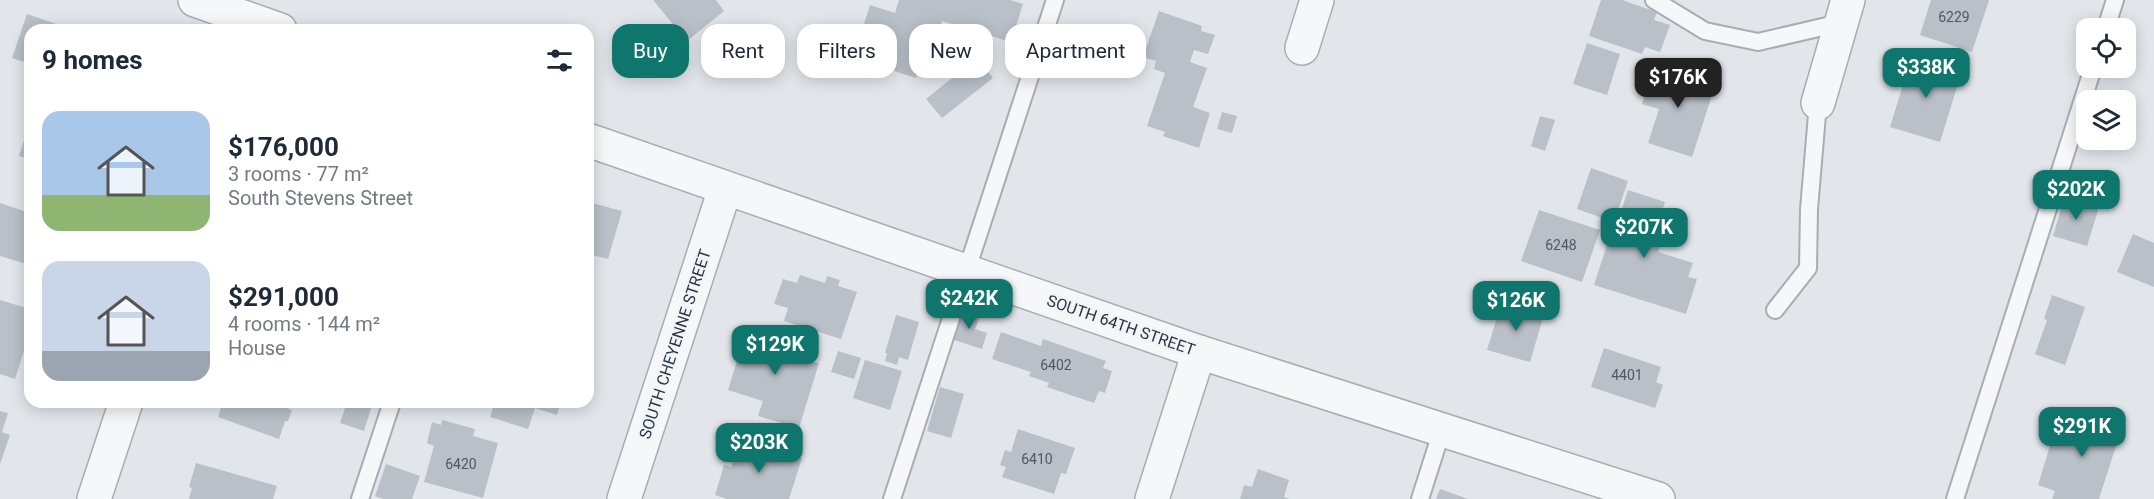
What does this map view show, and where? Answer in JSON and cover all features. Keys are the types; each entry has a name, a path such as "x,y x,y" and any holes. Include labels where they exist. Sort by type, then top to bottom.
{"street":[{"path":"195,0 252,24"},
{"path":"1302,48 1317,0"},
{"path":"1818,103 1844,11"},
{"name":"SOUTH 64TH STREET","path":"594,142 1199,352 1658,499"},
{"name":"SOUTH CHEYENNE STREET","path":"624,499 725,189"},
{"path":"1152,499 1199,352"},
{"path":"94,499 124,408"}],"lane":[{"path":"892,499 1055,0"},
{"path":"1654,0 1705,31 1758,42 1844,11"},
{"path":"2109,18 2115,0"},
{"path":"1955,499 2090,78"},
{"path":"1775,310 1808,268 1809,209 1818,103"},
{"path":"360,499 390,408"},
{"path":"1420,499 1442,430"}],"building":[{"path":"653,0 716,0 724,11 708,24 701,24 701,30 689,39 689,24 673,24"},
{"path":"899,0 1010,0 1023,4 1017,24 1005,24 1005,40 993,37 993,24 952,24 942,21 941,24 909,24 909,76 897,72 897,24 864,24 870,5 895,13"},
{"path":"1601,0 1622,0 1657,12 1654,20 1670,25 1660,52 1645,47 1642,54 1589,36"},
{"path":"1931,0 1989,0 1972,52 1920,35"},
{"path":"1159,11 1202,26 1201,31 1215,35 1208,54 1194,50 1190,62 1207,68 1193,107 1210,113 1199,148 1163,136 1165,132 1147,126 1165,73 1154,69 1156,61 1146,58 1146,48"},
{"path":"27,14 56,24 24,24 24,62 12,58"},
{"path":"1587,43 1620,54 1607,95 1573,84"},
{"path":"1912,56 1962,71 1940,142 1890,127"},
{"path":"1655,64 1716,83 1692,157 1648,143 1659,109 1642,104"},
{"path":"952,78 993,78 942,118 926,99"},
{"path":"1222,112 1237,116 1232,133 1217,129"},
{"path":"1540,116 1555,120 1545,151 1531,146"},
{"path":"24,140 24,157 19,156"},
{"path":"1591,168 1628,181 1614,222 1577,209"},
{"path":"1628,190 1665,202 1653,239 1661,242 1658,252 1693,263 1688,277 1697,279 1686,314 1594,285 1613,226 1616,227"},
{"path":"2065,196 2099,207 2087,246 2053,236"},
{"path":"0,203 24,211 24,263 0,256"},
{"path":"594,204 622,211 608,259 594,256"},
{"path":"1539,210 1600,230 1582,282 1521,261"},
{"path":"2133,234 2154,243 2154,287 2117,272"},
{"path":"800,275 825,283 827,276 840,280 838,286 857,292 841,339 784,321 788,308 774,304 783,279 797,283"},
{"path":"2052,295 2085,307 2065,365 2035,354 2047,320 2044,319"},
{"path":"0,300 24,307 24,351 15,379 0,374"},
{"path":"1502,301 1544,314 1530,362 1487,350"},
{"path":"960,310 980,316 975,329 987,333 982,349 951,339"},
{"path":"896,315 919,322 908,360 899,357 897,365 885,361 887,353 885,353"},
{"path":"747,328 809,347 805,360 819,363 799,428 758,416 763,401 728,390"},
{"path":"1001,332 1041,346 1043,339 1106,361 1103,368 1112,371 1105,393 1099,391 1094,403 1047,387 1049,383 1029,376 1031,372 992,359"},
{"path":"1604,348 1661,367 1656,382 1663,385 1655,408 1591,387"},
{"path":"838,351 861,358 854,379 831,372"},
{"path":"865,360 902,371 890,410 853,398"},
{"path":"940,387 964,394 951,438 927,431"},
{"path":"221,408 289,408 292,410 288,421 285,421 279,439 218,417"},
{"path":"345,408 371,408 364,431 340,423"},
{"path":"493,408 535,408 528,429 490,417"},
{"path":"535,408 559,408 557,415"},
{"path":"2083,408 2124,421 2099,499 2052,499 2055,491 2038,485 2052,439 2071,445"},
{"path":"0,411 8,413 2,432 10,435 0,464"},
{"path":"442,420 475,429 473,436 498,443 483,498 424,482 434,446 427,443 432,422 441,425"},
{"path":"1018,429 1075,448 1066,474 1061,473 1054,494 1002,477 1006,467 1000,465 1005,450 1011,452"},
{"path":"741,439 802,458 789,499 727,499 715,495 724,465 731,467"},
{"path":"196,463 277,486 273,499 189,499 192,488 189,487"},
{"path":"386,464 420,476 412,499 383,499 375,496"},
{"path":"1258,469 1289,480 1284,497 1289,499 1240,499 1244,485 1252,487"},
{"path":"1440,489 1468,499 1436,499"}]}
